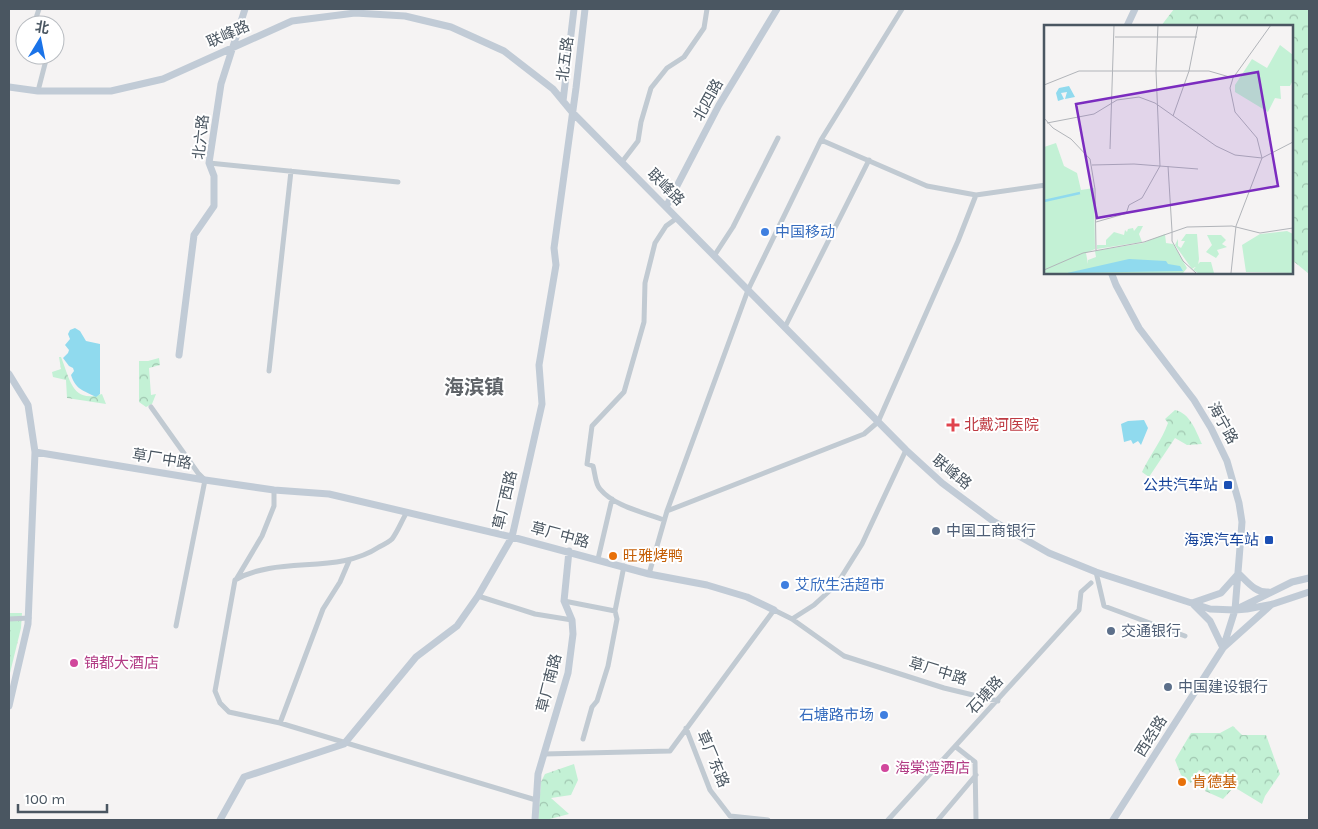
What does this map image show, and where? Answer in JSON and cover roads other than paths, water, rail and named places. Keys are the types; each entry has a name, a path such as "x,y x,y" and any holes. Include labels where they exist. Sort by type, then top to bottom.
{"main road":[{"name":"北六路","path":"179,355 194,235 214,206 214,176 209,163 221,84 245,9"},
{"name":"北五路","path":"563,101 574,9"},
{"name":"北五路","path":"572,112 584,9"},
{"name":"北四路","path":"666,207 719,105 777,9"},
{"path":"1126,25 1134,9"},
{"name":"联峰路","path":"9,87 38,91 111,91 163,79 292,22 355,13 405,16 451,27 504,51 553,89 572,112 906,450 942,483 993,521 1049,553 1096,572 1210,609 1235,610 1273,604 1309,592"},
{"name":"草厂西路","path":"344,744 416,657 457,626 478,596 512,537 542,404 539,365 556,265 554,248 572,112"},
{"name":"海宁路","path":"1112,274 1139,328 1194,400 1227,461 1239,503 1242,522 1235,610"},
{"path":"9,374 28,405 35,452 29,618 9,706"},
{"name":"草厂中路","path":"35,452 274,490 329,494 569,551 648,574 707,585 747,596 774,610"},
{"name":"草厂南路","path":"535,820 538,774 568,673 573,634 572,620 564,602 569,551"},
{"path":"1271,592 1257,590 1238,573 1221,593 1192,603 1210,621 1223,648 1273,604"},
{"name":"联峰路","path":"1235,610 1292,582 1309,578"},
{"name":"西经路","path":"1113,820 1223,648 1235,610"},
{"path":"220,820 244,777 344,744"}],"street":[{"path":"622,162 638,141 641,122 652,88 666,68 684,57 704,28 707,9"},
{"path":"648,574 667,511 748,290 821,140 902,9"},
{"path":"38,91 45,65"},
{"path":"714,256 733,227 778,138"},
{"path":"821,140 927,186 976,195 1044,184"},
{"path":"785,327 869,160"},
{"path":"209,163 398,182"},
{"path":"269,371 291,171"},
{"path":"667,511 864,434 878,422 958,241 976,195"},
{"path":"664,520 612,499 598,488 593,466 587,464 592,426 624,392 644,322 645,284 655,243 666,226 677,218"},
{"path":"151,407 205,480 176,626"},
{"path":"792,619 814,604 837,584 862,544 906,450"},
{"path":"274,490 274,506 262,536 235,580 215,691 220,703 229,712 280,724 536,800"},
{"path":"598,559 612,499"},
{"path":"235,580 247,573 303,564 349,561 373,552 392,540 407,512"},
{"path":"280,724 323,609 340,582 349,561"},
{"path":"583,739 592,707 597,701 608,666 617,619 615,611 624,566"},
{"path":"1096,572 1104,606 1185,636"},
{"name":"石塘路","path":"888,820 1079,610 1081,592 1092,583"},
{"path":"478,596 535,614 572,620"},
{"path":"564,602 615,611"},
{"path":"544,754 670,751 774,610"},
{"name":"草厂中路","path":"774,610 792,619 844,656 944,688 998,701"},
{"path":"9,619 29,618"},
{"name":"草厂东路","path":"686,728 710,790 730,816 768,820"},
{"path":"956,747 976,762 976,820"},
{"path":"938,820 976,774"}],"water":[{"path":"75,328 80,331 86,341 100,344 100,394 96,397 80,389 75,384 71,375 74,371 73,368 63,358 69,350 65,345 70,339 68,334 70,330"},
{"path":"1144,420 1148,428 1141,445 1138,441 1133,444 1131,440 1124,442 1121,424 1128,421"}],"place":[{"name":"中国移动","path":"765,232"},
{"name":"北戴河医院","path":"953,425"},
{"name":"公共汽车站","path":"1228,485"},
{"name":"中国工商银行","path":"936,531"},
{"name":"海滨汽车站","path":"1269,540"},
{"name":"旺雅烤鸭","path":"613,556"},
{"name":"艾欣生活超市","path":"785,585"},
{"name":"交通银行","path":"1111,631"},
{"name":"锦都大酒店","path":"74,663"},
{"name":"中国建设银行","path":"1168,687"},
{"name":"石塘路市场","path":"884,715"},
{"name":"海棠湾酒店","path":"885,768"},
{"name":"肯德基","path":"1182,782"}],"district":[{"name":"海滨镇","path":"474,387"}]}
